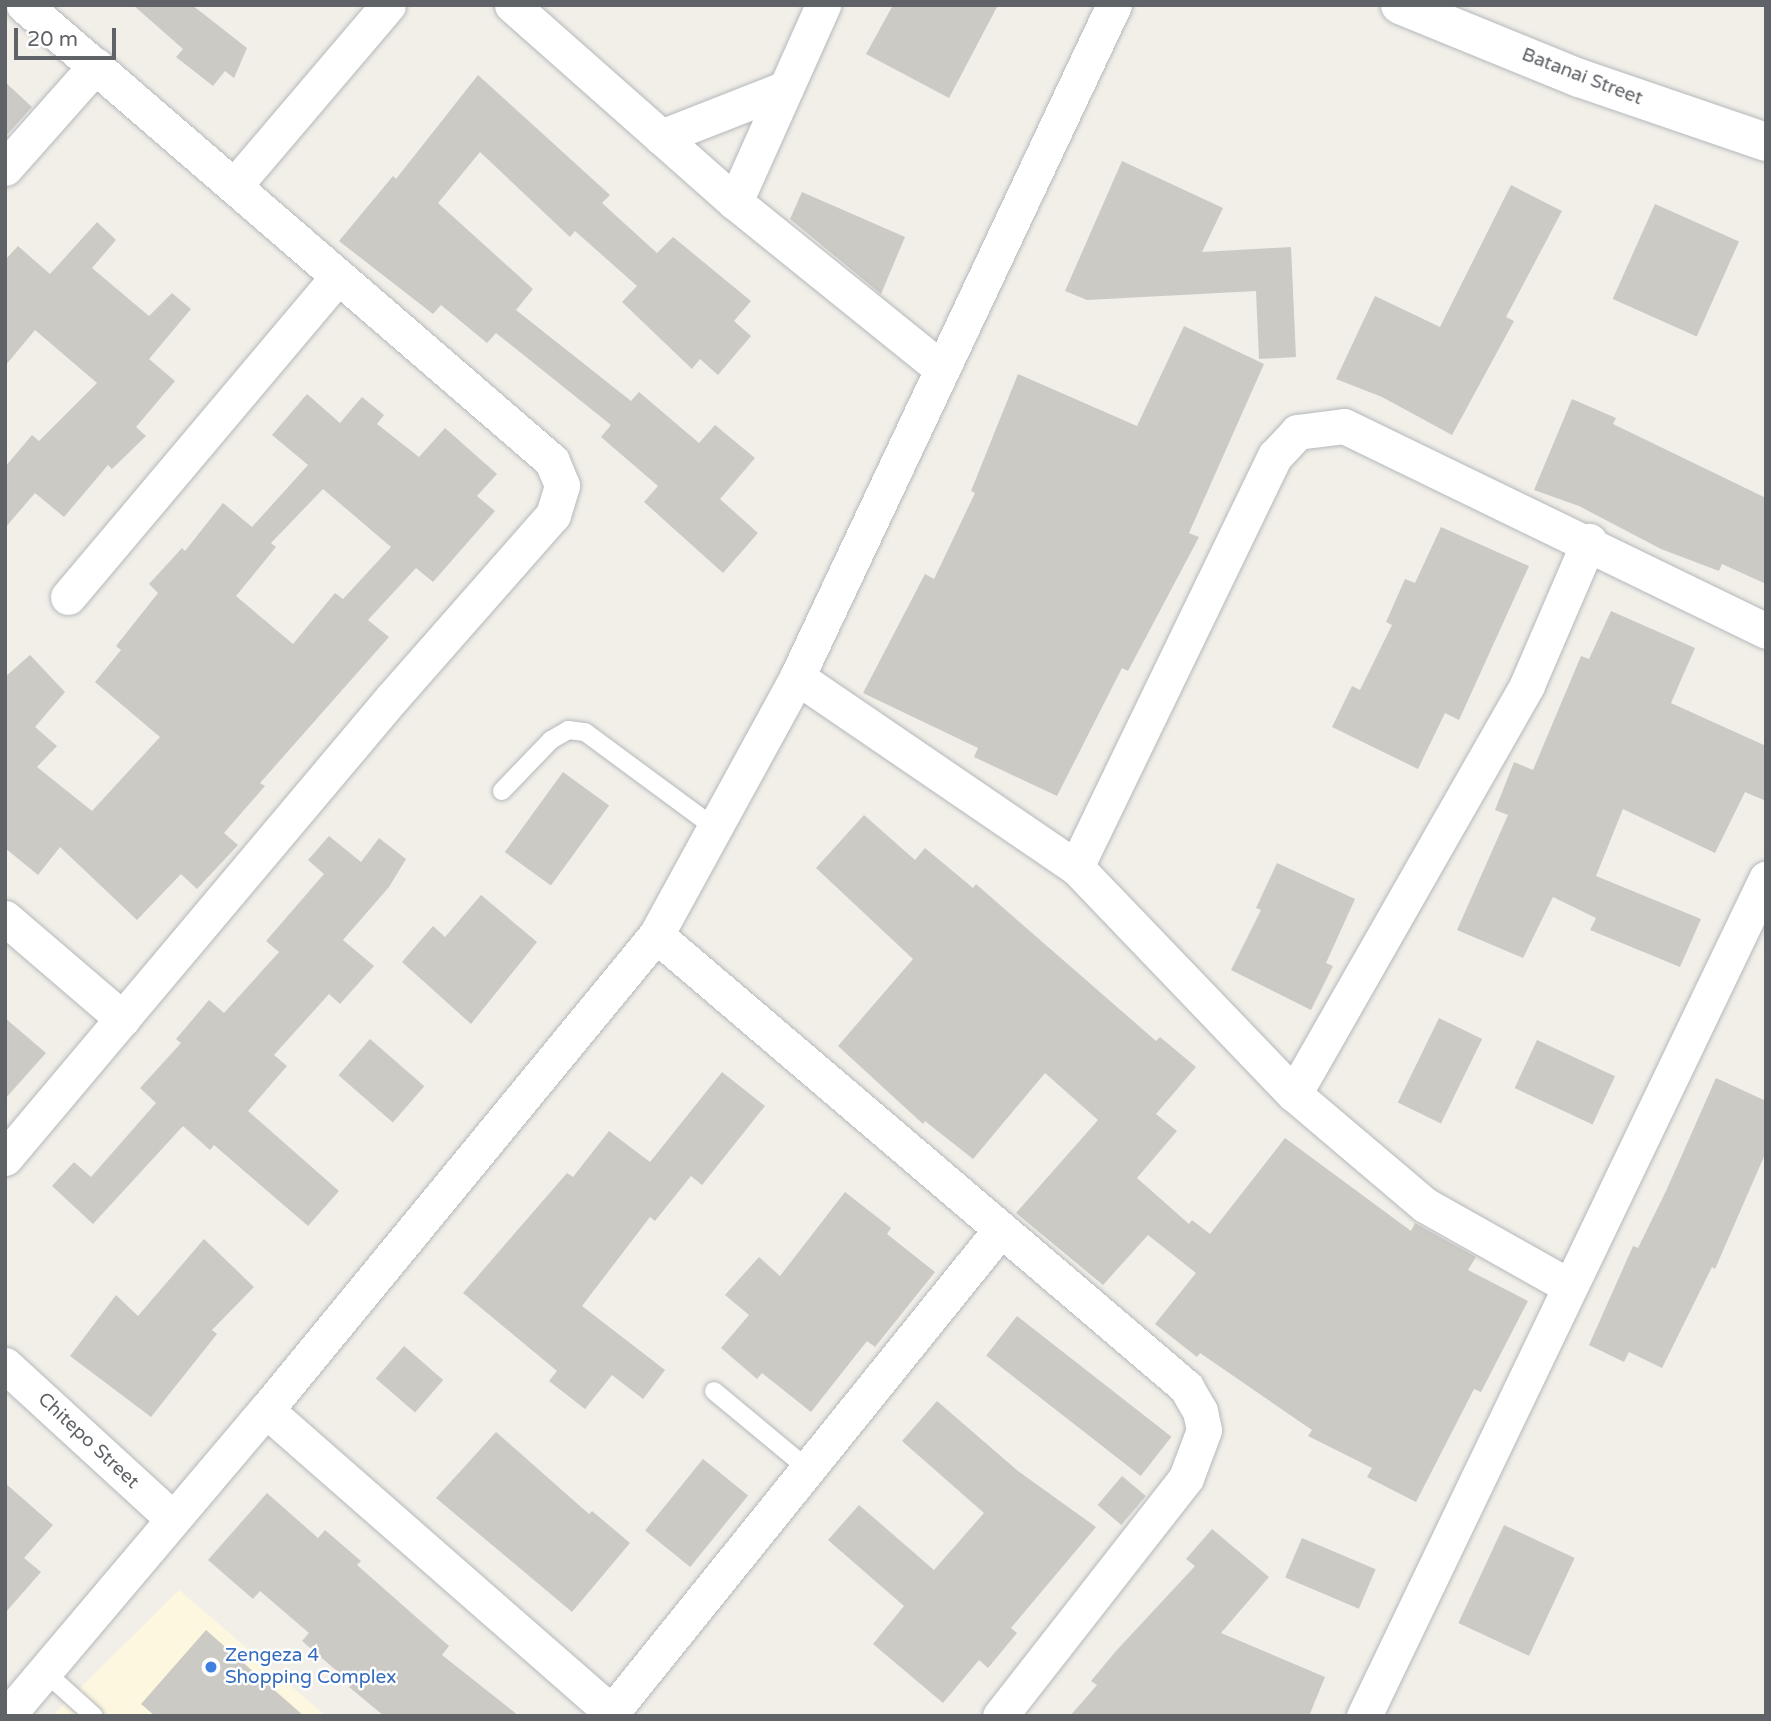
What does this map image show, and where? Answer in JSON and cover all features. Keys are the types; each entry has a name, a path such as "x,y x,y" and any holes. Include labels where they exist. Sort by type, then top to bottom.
{"street":[{"path":"5,1158 558,506 562,485 552,461 337,279 235,185 24,5"},
{"path":"235,185 388,5"},
{"path":"512,5 735,202 943,369"},
{"path":"735,202 823,5"},
{"path":"7,1716 266,1410 656,934 797,677 1114,5"},
{"name":"Batanai Street","path":"1400,5 1579,78 1766,142"},
{"path":"5,168 96,65"},
{"path":"662,137 786,88"},
{"path":"68,597 337,279"},
{"path":"1076,867 1275,456 1297,432 1344,426 1590,541 1766,631"},
{"path":"1294,1094 1527,685 1590,541"},
{"path":"797,677 1076,867 1294,1094 1425,1205 1569,1286"},
{"path":"1364,1716 1766,879"},
{"path":"5,918 123,1019"},
{"path":"656,934 1186,1387 1204,1430 1186,1478 1000,1716"},
{"path":"266,1410 614,1714 1001,1229"},
{"name":"Chitepo Street","path":"5,1365 172,1518"}],"lane":[{"path":"502,791 551,740 568,730 585,732 715,828"},
{"path":"714,1391 808,1469"},
{"path":"44,1671 94,1716"}],"shaded area":[{"path":"179,1590 326,1716 52,1716"}],"building":[{"path":"133,5 192,5 247,48 234,78 225,71 213,86 176,57 183,49"},
{"path":"893,5 998,5 949,98 866,54"},
{"path":"478,75 610,195 602,203 657,253 673,237 751,301 734,321 751,336 718,375 700,359 692,369 622,302 637,286 575,231 570,237 480,152 438,203 533,289 516,310 631,401 639,392 699,443 715,425 755,458 720,499 758,533 723,573 644,502 658,486 601,437 611,425 496,333 487,343 441,305 433,314 339,241 393,176 396,179"},
{"path":"5,82 32,107 5,137"},
{"path":"1122,161 1223,208 1202,252 1291,247 1296,357 1259,359 1256,291 1087,300 1065,291"},
{"path":"1511,185 1562,211 1506,317 1514,321 1452,435 1382,397 1336,379 1375,296 1440,327"},
{"path":"802,192 905,237 881,294 790,219"},
{"path":"1655,204 1739,241 1697,336 1613,299"},
{"path":"97,222 116,240 92,268 149,316 172,293 191,309 149,359 175,381 136,427 146,436 112,469 108,465 64,517 35,493 5,528 5,467 32,435 39,441 97,383 35,330 5,366 5,260 18,246 50,274"},
{"path":"1184,326 1264,364 1189,533 1199,537 1128,671 1122,668 1057,796 974,757 978,748 863,693 925,574 934,579 975,493 971,491 1018,374 1137,426"},
{"path":"307,394 340,423 362,397 384,415 377,424 419,457 445,428 497,474 477,496 495,511 433,582 416,568 368,620 389,637 260,783 265,786 224,833 238,845 197,889 181,874 137,920 60,847 38,875 5,848 5,677 30,655 65,692 35,727 57,746 37,767 92,811 160,737 95,682 121,650 116,646 158,593 149,584 182,548 185,551 223,503 252,527 308,465 272,435","holes":["323,489 391,547 343,599 335,593 293,644 236,596 276,547 271,543"]},
{"path":"1572,399 1616,418 1613,424 1766,498 1766,584 1722,564 1719,571 1661,549 1579,506 1534,490"},
{"path":"1441,527 1529,566 1459,720 1445,713 1418,769 1332,727 1352,686 1360,690 1392,625 1386,622 1405,579 1415,583"},
{"path":"1611,611 1695,648 1671,703 1766,746 1766,801 1745,792 1715,853 1623,809 1596,876 1701,919 1680,967 1590,930 1596,918 1553,897 1523,958 1457,930 1508,815 1495,810 1514,762 1533,770 1581,656 1589,659"},
{"path":"563,772 609,806 551,886 505,852"},
{"path":"864,815 915,860 925,848 973,888 976,884 1156,1041 1160,1037 1196,1067 1156,1114 1177,1131 1137,1178 1189,1224 1192,1220 1210,1234 1285,1138 1411,1231 1415,1223 1476,1257 1468,1270 1528,1301 1481,1392 1474,1389 1416,1502 1367,1477 1372,1468 1308,1436 1312,1430 1200,1353 1197,1357 1155,1324 1196,1273 1148,1235 1103,1285 1016,1213 1098,1120 1045,1073 973,1159 925,1121 923,1124 838,1046 913,959 816,868"},
{"path":"329,836 361,862 379,838 406,859 389,887 343,940 374,966 340,1004 329,994 274,1055 287,1066 248,1111 339,1191 308,1226 214,1145 210,1150 183,1126 93,1224 52,1186 74,1162 91,1177 156,1103 140,1088 181,1043 176,1039 209,1000 224,1013 279,952 266,941 324,874 308,860"},
{"path":"1277,863 1355,899 1326,963 1333,966 1311,1010 1231,970 1261,910 1256,908"},
{"path":"481,895 537,942 471,1024 402,962 433,926 445,937"},
{"path":"5,1018 46,1053 5,1099"},
{"path":"1439,1018 1482,1039 1441,1124 1398,1102"},
{"path":"370,1039 424,1086 393,1122 339,1075"},
{"path":"1537,1040 1615,1076 1593,1124 1515,1088"},
{"path":"722,1072 765,1106 702,1185 691,1176 655,1221 650,1217 582,1306 665,1370 643,1399 612,1375 585,1409 549,1381 557,1371 463,1293 567,1173 573,1177 609,1131 650,1162"},
{"path":"1716,1078 1766,1101 1766,1152 1715,1269 1712,1267 1662,1368 1629,1352 1624,1362 1589,1345 1633,1246 1638,1248 1666,1191"},
{"path":"845,1192 891,1228 887,1234 935,1272 875,1347 867,1341 811,1412 762,1373 757,1379 721,1348 749,1315 725,1295 759,1257 780,1276"},
{"path":"204,1239 254,1287 212,1330 217,1334 151,1417 70,1356 116,1295 138,1316"},
{"path":"1017,1316 1171,1437 1141,1476 986,1355"},
{"path":"404,1346 443,1380 415,1413 376,1378"},
{"path":"937,1401 1018,1471 1096,1527 1011,1628 1017,1633 988,1668 979,1660 943,1703 873,1644 904,1606 828,1540 859,1505 934,1570 984,1513 902,1441"},
{"path":"496,1432 589,1514 592,1511 630,1543 572,1612 436,1498"},
{"path":"703,1459 748,1496 690,1567 645,1530"},
{"path":"1122,1476 1146,1496 1121,1525 1098,1505"},
{"path":"5,1483 53,1525 24,1558 41,1572 5,1613"},
{"path":"267,1493 318,1538 325,1530 361,1561 357,1565 449,1646 442,1655 519,1716 384,1716 349,1687 352,1684 302,1641 309,1633 260,1591 253,1599 208,1560"},
{"path":"1504,1525 1575,1558 1529,1656 1458,1623"},
{"path":"1212,1529 1269,1577 1221,1633 1325,1677 1309,1716 1070,1716 1097,1685 1091,1681 1116,1651 1195,1566 1186,1559"},
{"path":"1302,1538 1376,1569 1359,1609 1285,1578"},
{"name":"Zengeza 4 Shopping Complex","path":"206,1630 304,1716 155,1716 141,1704"}],"place":[{"name":"Zengeza 4 Shopping Complex","path":"211,1667"}]}
